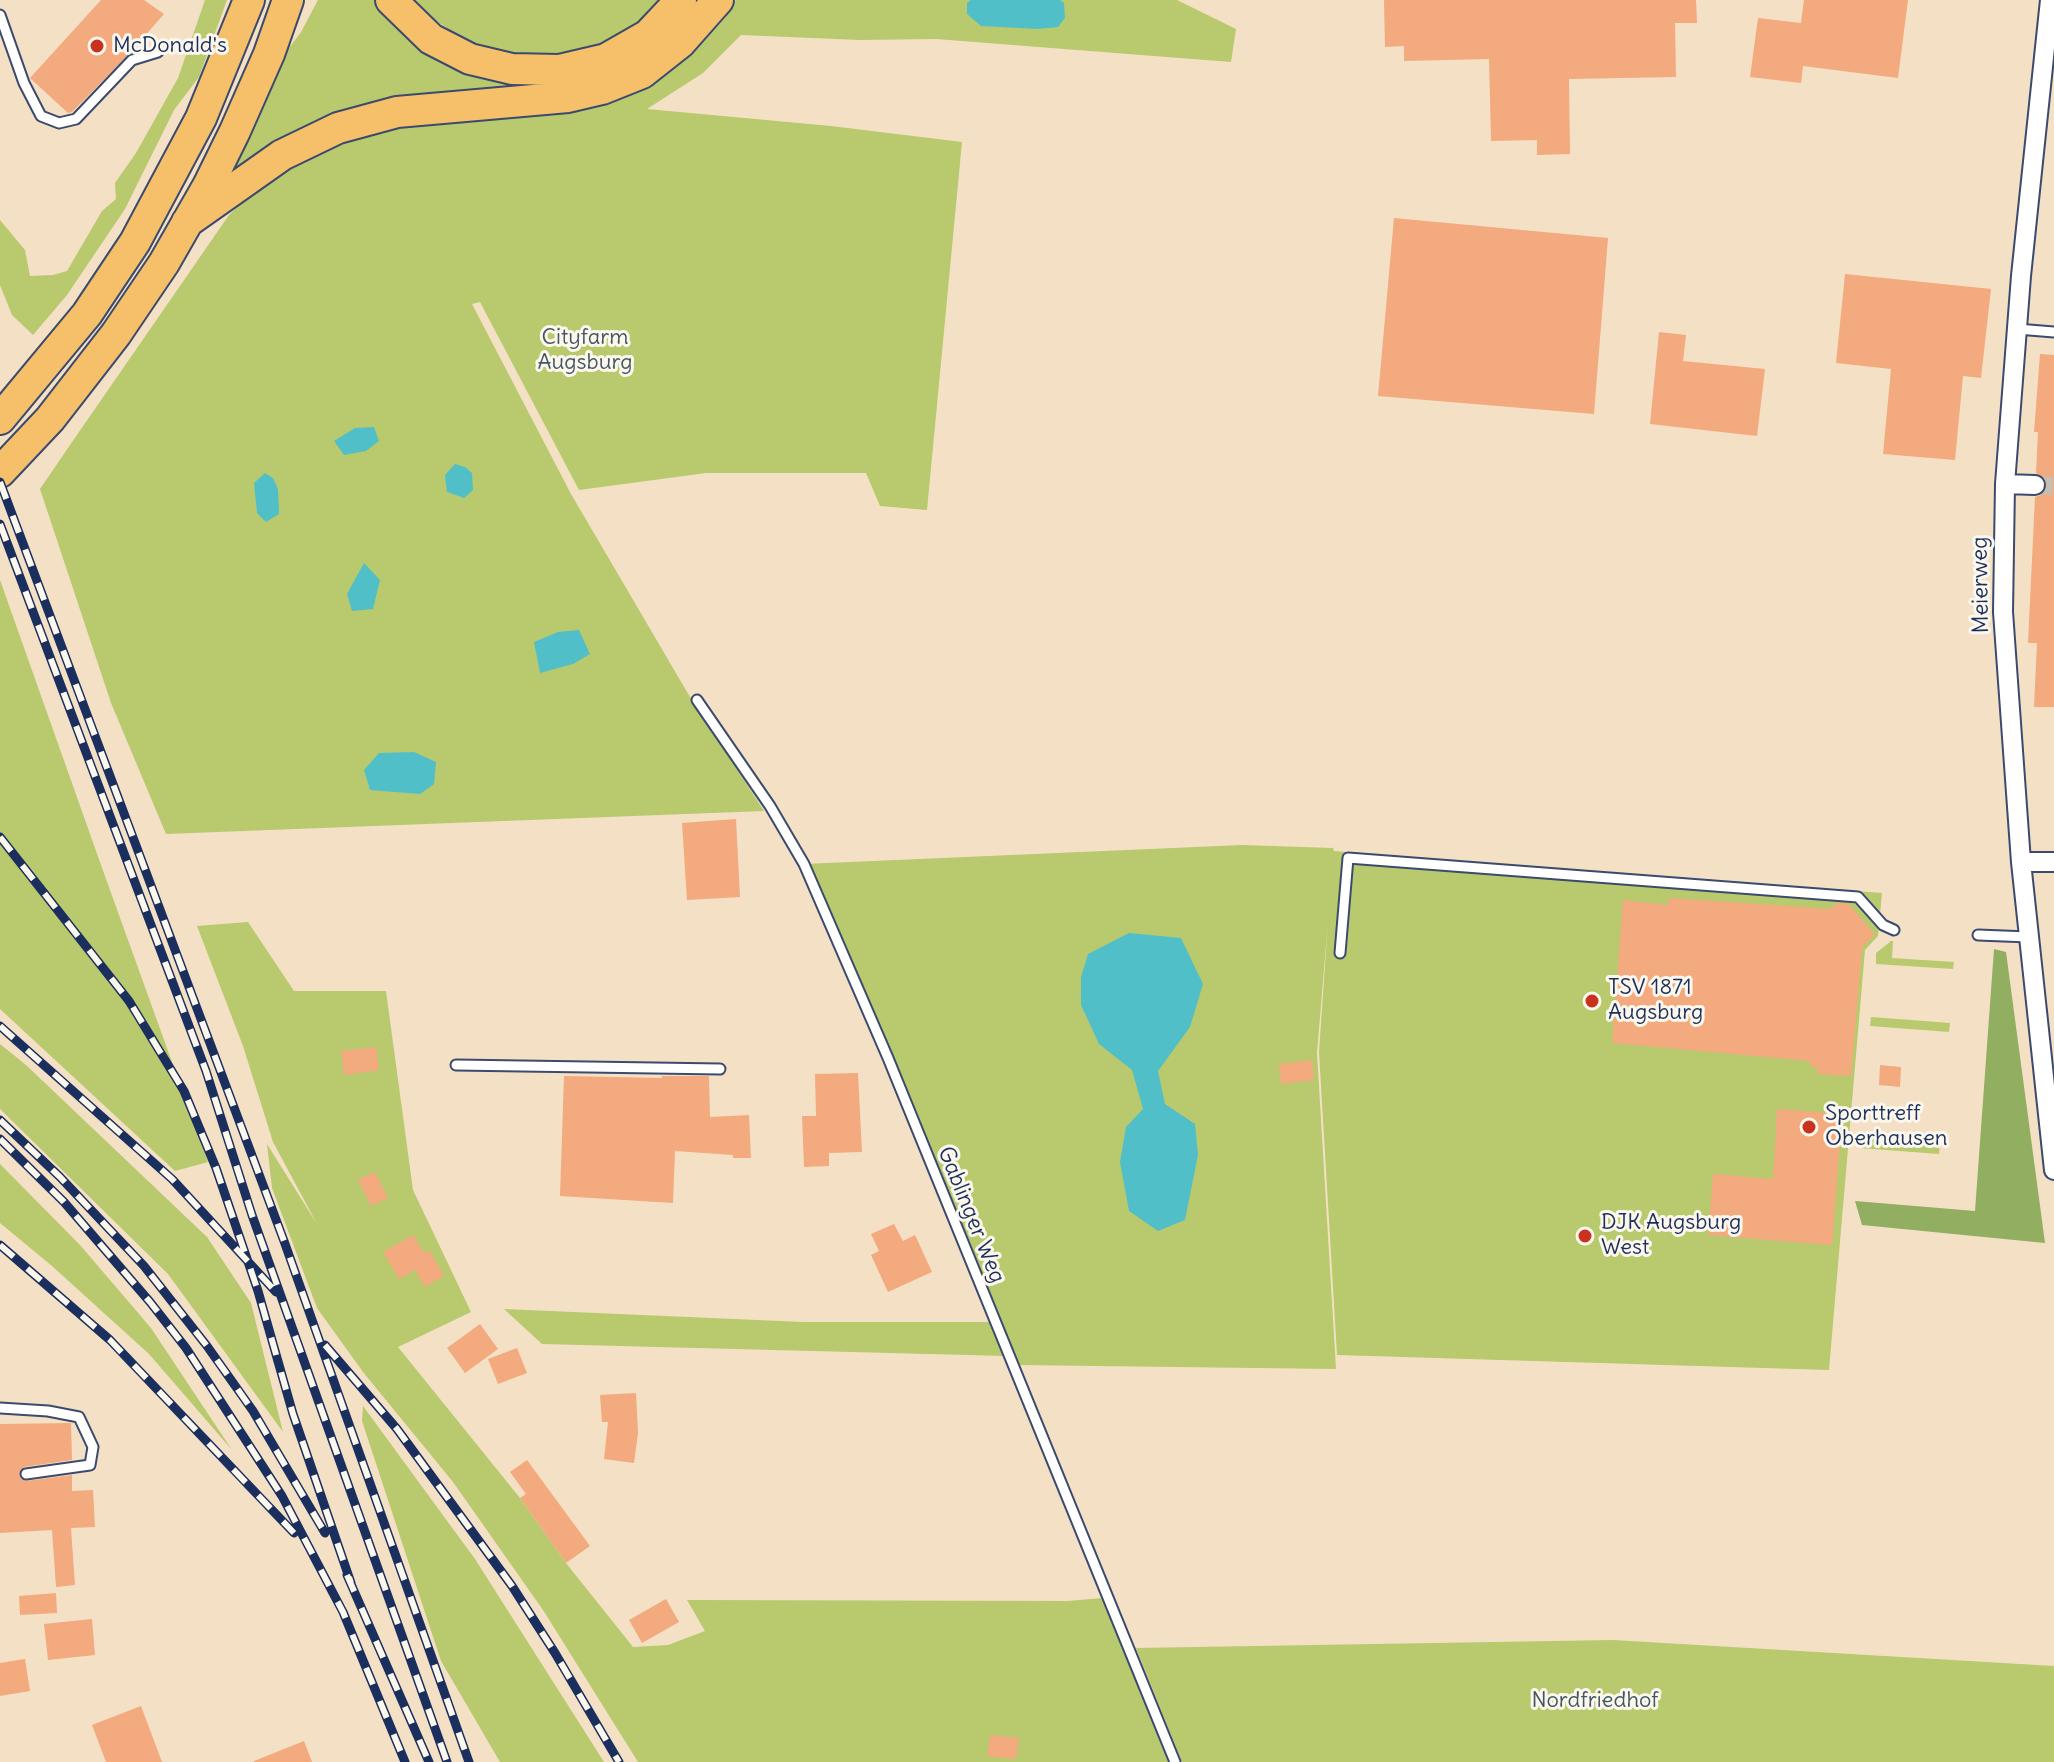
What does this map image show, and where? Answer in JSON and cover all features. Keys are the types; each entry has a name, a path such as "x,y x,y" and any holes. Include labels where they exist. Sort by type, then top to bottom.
{"highway":[{"path":"0,419 87,314 135,242 201,118 249,0"},
{"path":"0,472 50,419 116,334 187,222 235,131 269,54 288,0"},
{"path":"391,0 431,39 470,59 512,69 559,70 606,59 648,35 681,0"},
{"path":"187,222 282,155 338,128 397,112 568,97 602,89 642,73 680,43 718,0"}],"street":[{"name":"Meierweg","path":"2050,0 2017,329 2005,484 2003,612 2021,862 2054,1170"},
{"path":"2005,484 2035,485"},
{"path":"2021,862 2054,862"}],"lane":[{"path":"0,15 24,83 41,116 59,123 76,119 132,60 158,52"},
{"path":"2017,329 2054,332"},
{"name":"Gablinger Weg","path":"697,700 770,806 804,864 888,1058 1175,1762"},
{"path":"1340,953 1348,858 1858,897 1883,925 1894,930"},
{"path":"1978,935 2029,937"},
{"path":"456,1065 720,1069"},
{"path":"0,1408 48,1411 79,1417 93,1447 90,1465 26,1474"}],"green space":[{"path":"205,0 227,0 199,77 174,110 125,209 67,295 33,335 12,315 0,285 0,220 25,250 30,276 67,271 102,211 116,199 115,183 136,153 178,78"},
{"path":"318,0 378,0 545,81 694,0 702,0 546,87 417,95 359,106 305,126 254,157 231,178 286,52"},
{"path":"410,0 667,0 660,11 612,44 564,56 527,56 493,51 462,38"},
{"name":"Cityfarm Augsburg","path":"736,0 1177,0 1236,29 1231,62 936,39 860,40 741,35 703,73 647,109 962,142 927,510 880,506 866,473 706,473 579,490 480,302 472,304 571,494 690,697 764,811 166,834 111,703 40,489 70,445 229,215 269,177 347,136 672,68 696,50 725,18"},
{"path":"0,580 208,1162 175,1171 0,1009"},
{"path":"1242,845 1333,848 1334,851 1882,893 1878,936 1865,950 1829,1370 1337,1355 1319,1052 1328,921 1317,1053 1336,1369 1017,1365 804,864"},
{"path":"248,922 294,991 386,991 413,1190 471,1312 398,1347 520,1498 566,1563 633,1647 668,1645 705,1631 687,1600 1068,1601 1102,1598 1168,1762 638,1762 543,1610 453,1482 363,1372 317,1308 272,1188 267,1144 317,1224 273,1142 243,1046 197,926"},
{"path":"1891,941 1892,958 1954,962 1953,969 1876,964 1876,953"},
{"path":"1994,949 2006,952 2045,1243 1862,1225 1855,1201 1975,1211"},
{"path":"1871,1017 1950,1023 1949,1032 1870,1026"},
{"path":"0,1044 207,1237 251,1303 283,1432 168,1274 0,1109"},
{"path":"1861,1138 1940,1144 1939,1154 1860,1148"},
{"path":"0,1164 80,1245 151,1328 232,1450 149,1354 0,1223"},
{"path":"504,1309 803,1322 992,1322 1006,1356 542,1344"},
{"path":"363,1406 475,1559 604,1762 500,1762 441,1661 362,1421"},
{"name":"Nordfriedhof","path":"1613,1640 2054,1666 2054,1762 1182,1762 1136,1648"}],"water":[{"path":"971,0 1060,0 1064,3 1065,18 1058,27 1038,29 981,26 967,14 967,3"},
{"path":"374,427 379,441 366,451 344,455 334,441 355,428"},
{"path":"455,464 472,473 473,490 464,498 447,492 445,475"},
{"path":"265,473 273,478 278,489 279,514 266,522 257,513 254,483"},
{"path":"364,563 380,580 373,609 352,611 347,594"},
{"path":"579,630 590,654 573,664 540,673 534,642 558,632"},
{"path":"414,752 436,762 434,784 420,794 370,790 364,770 379,753"},
{"path":"1129,933 1181,938 1203,984 1190,1027 1158,1071 1165,1104 1195,1124 1198,1155 1185,1220 1158,1231 1129,1211 1120,1162 1126,1127 1143,1109 1132,1070 1099,1044 1081,1005 1081,977 1088,954"}],"building":[{"name":"McDonald's","path":"101,0 144,0 164,14 130,53 68,113 30,78"},
{"path":"1384,0 1696,0 1697,23 1675,23 1676,77 1569,79 1570,154 1537,155 1537,140 1491,141 1489,59 1404,61 1404,46 1385,47"},
{"path":"1804,0 1908,0 1898,78 1803,66 1801,83 1750,77 1758,18 1801,23"},
{"path":"1394,218 1608,238 1594,414 1378,396"},
{"path":"1845,274 1991,289 1981,378 1963,376 1955,460 1883,454 1891,369 1836,363"},
{"path":"1659,332 1686,335 1683,361 1765,369 1757,436 1650,424"},
{"path":"2040,354 2054,355 2054,707 2034,707 2037,643 2028,643 2035,497 2041,495 2047,486 2045,479 2036,473 2038,432 2034,432"},
{"path":"736,819 740,897 687,900 682,823"},
{"path":"1669,898 1830,909 1837,903 1849,904 1875,935 1862,947 1851,1076 1817,1074 1818,1068 1810,1067 1810,1061 1612,1043 1623,900 1668,905"},
{"path":"376,1047 379,1070 344,1075 341,1051"},
{"path":"1312,1060 1314,1080 1281,1084 1279,1064"},
{"path":"1880,1065 1901,1067 1900,1087 1879,1085"},
{"path":"858,1073 862,1152 829,1153 829,1166 804,1167 802,1116 816,1116 815,1074"},
{"path":"564,1076 709,1076 710,1117 749,1115 751,1158 675,1151 673,1203 560,1196"},
{"path":"1777,1109 1842,1114 1832,1245 1708,1235 1713,1174 1773,1179"},
{"path":"375,1172 388,1198 371,1206 358,1180"},
{"path":"894,1224 903,1241 915,1235 932,1272 888,1292 871,1255 879,1251 871,1234"},
{"path":"413,1235 424,1253 429,1250 444,1276 425,1287 415,1270 399,1279 383,1252"},
{"path":"480,1324 498,1349 465,1373 447,1348"},
{"path":"517,1348 527,1373 498,1384 488,1359"},
{"path":"636,1393 638,1433 634,1463 604,1459 608,1422 602,1422 600,1395"},
{"path":"71,1423 72,1460 24,1467 19,1474 26,1481 72,1475 72,1491 93,1490 95,1527 71,1528 75,1585 56,1587 52,1530 0,1533 0,1424"},
{"path":"527,1460 590,1546 566,1563 520,1498 526,1494 510,1472"},
{"path":"56,1593 57,1613 20,1615 19,1596"},
{"path":"666,1599 679,1622 642,1643 629,1620"},
{"path":"92,1619 95,1655 48,1660 44,1624"},
{"path":"25,1659 30,1691 0,1696 0,1663"},
{"path":"141,1706 162,1762 106,1762 92,1725"},
{"path":"990,1735 1019,1738 1016,1759 987,1756"},
{"path":"304,1741 312,1762 254,1762 254,1761"}],"tunnel":[{"path":"2035,485 2054,486"}],"railway":[{"path":"0,482 284,1241 469,1762"},
{"path":"0,524 206,1071 252,1215 447,1762"},
{"path":"0,837 129,1001 184,1091 216,1168 258,1291 293,1414 351,1583"},
{"path":"0,1026 172,1179 276,1292"},
{"path":"0,1120 60,1177 144,1266 207,1346 253,1411 325,1533"},
{"path":"0,1139 64,1202 186,1348 282,1496 343,1612 405,1762"},
{"path":"0,1245 110,1340 294,1533"},
{"path":"325,1345 397,1429 512,1586 619,1762"},
{"path":"347,1575 429,1762"}],"place":[{"name":"McDonald's","path":"97,46"},
{"name":"TSV 1871 Augsburg","path":"1592,1001"},
{"name":"Sporttreff Oberhausen","path":"1809,1127"},
{"name":"DJK Augsburg West","path":"1585,1236"}]}
